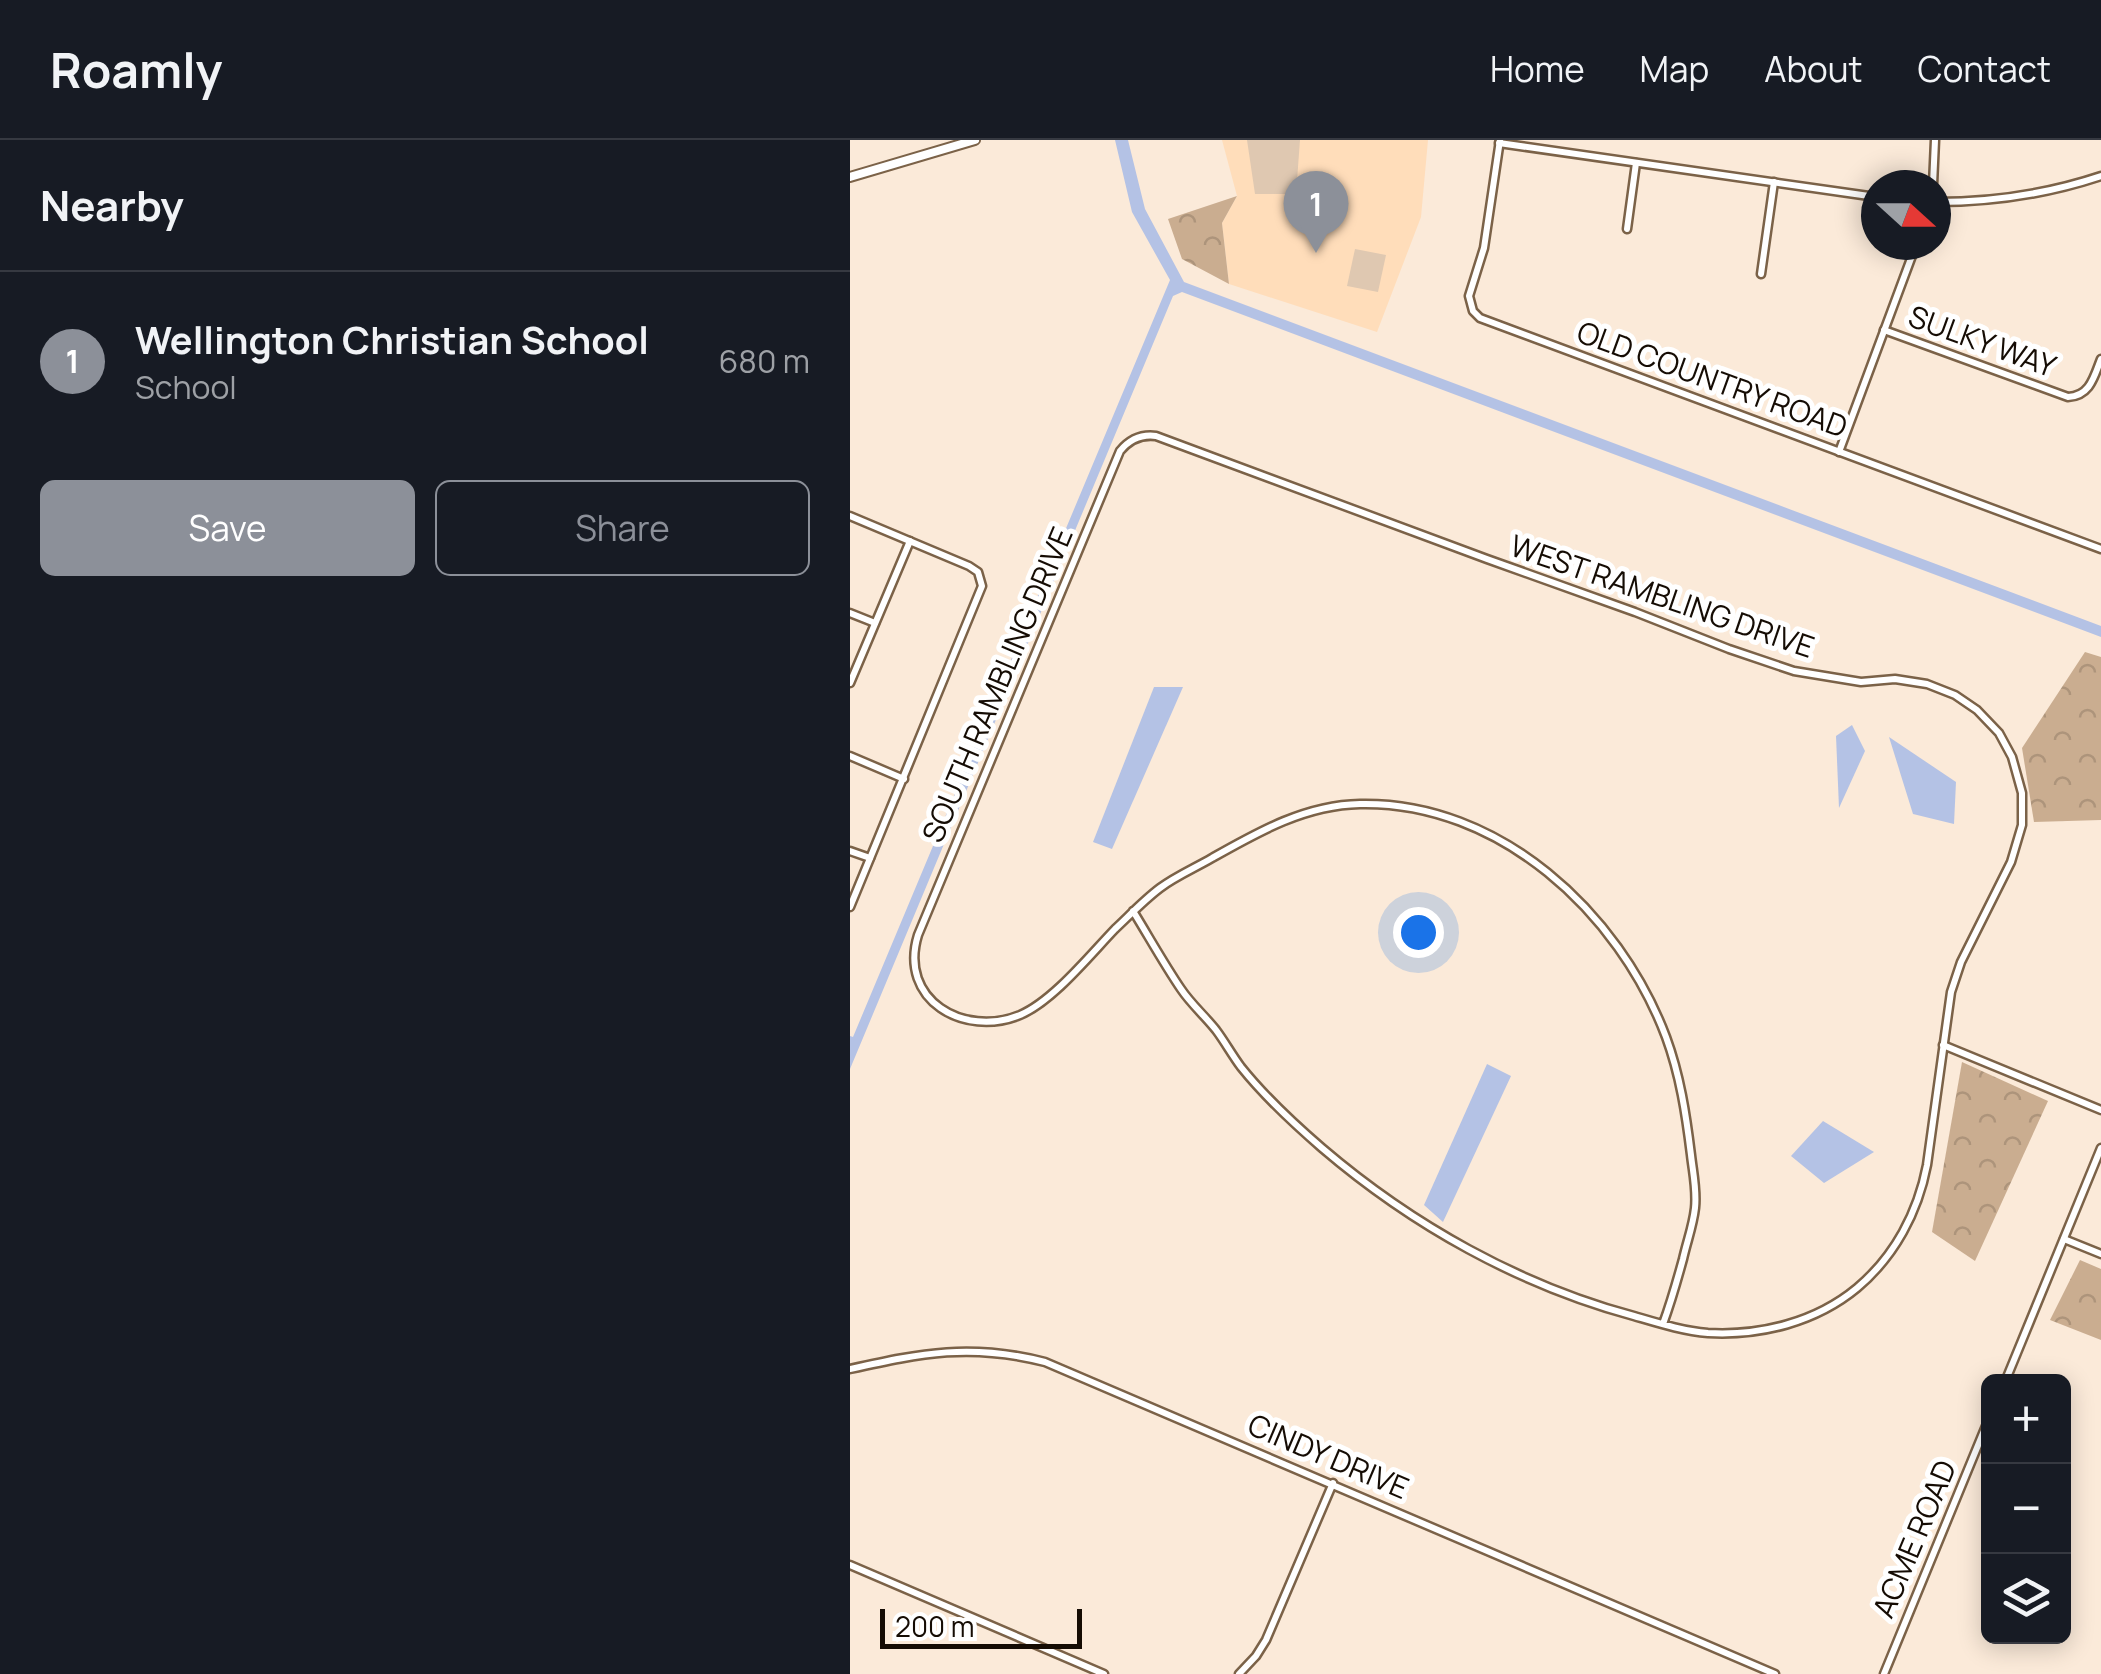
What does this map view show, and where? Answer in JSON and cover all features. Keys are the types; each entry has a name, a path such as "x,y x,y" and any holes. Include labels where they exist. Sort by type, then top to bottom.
{"street":[{"path":"850,177 975,140"},
{"path":"1934,170 1935,140"},
{"path":"1499,142 1861,195"},
{"name":"OLD COUNTRY ROAD","path":"1499,142 1484,248 1469,296 1476,315 2101,549"},
{"path":"1627,229 1636,163"},
{"path":"1951,201 2014,197 2101,176"},
{"path":"1760,274 1774,182"},
{"path":"1839,452 1910,260"},
{"name":"SULKY WAY","path":"1884,330 2068,398 2086,390 2101,359"},
{"name":"SOUTH RAMBLING DRIVE","path":"1133,911 1048,998 1017,1016 982,1022 952,1015 932,1002 919,983 913,959 918,935 1118,455 1136,438 1162,439"},
{"name":"WEST RAMBLING DRIVE","path":"1133,911 1184,993 1216,1029 1244,1070 1306,1134 1375,1191 1435,1230 1514,1272 1580,1299 1662,1324 1726,1332 1798,1322 1817,1314 1876,1271 1900,1239 1921,1190 1927,1164 1954,980 2011,862 2022,825 2022,793 2012,757 1999,734 1977,710 1955,695 1927,684 1895,679 1861,682 1806,674 1745,655 1162,439"},
{"path":"850,516 969,566 980,576 982,591 850,906"},
{"path":"850,683 910,541"},
{"path":"850,612 875,623"},
{"path":"850,756 904,778"},
{"path":"1133,911 1182,874 1255,832 1289,818 1356,804 1417,810 1458,821 1496,838 1549,874 1602,926 1629,964 1661,1024 1680,1083 1696,1205 1692,1232 1662,1324"},
{"path":"850,851 870,858"},
{"path":"1942,1045 2101,1110"},
{"path":"2008,1374 2101,1148"},
{"path":"2064,1239 2101,1254"},
{"name":"CINDY DRIVE","path":"850,1369 941,1351 1024,1356 1064,1368 1775,1674"},
{"name":"ACME ROAD","path":"1884,1674 1981,1438"},
{"path":"1239,1674 1266,1640 1333,1483"},
{"path":"850,1565 1104,1674"}],"shaded area":[{"path":"1222,140 1428,140 1421,217 1377,332 1229,284 1222,223 1237,196"},
{"path":"1247,140 1300,140 1296,194 1255,194"},
{"path":"1355,249 1386,255 1378,292 1347,286"}],"green space":[{"path":"1237,196 1222,223 1229,284 1182,259 1168,219"},
{"path":"2085,652 2101,657 2101,820 2034,822 2022,748"},
{"path":"1962,1062 2048,1101 1975,1261 1932,1232"},
{"path":"2080,1260 2101,1269 2101,1340 2050,1320"}],"water":[{"path":"1115,140 1128,140 1145,209 1184,282 2101,626 2101,637 1182,292 1173,296 850,1069 850,1036 853,1037 1170,280 1132,212"},
{"path":"1154,687 1183,687 1112,849 1093,842"},
{"path":"1852,725 1865,751 1839,808 1836,736"},
{"path":"1889,737 1956,782 1954,824 1913,814"},
{"path":"1487,1064 1511,1076 1443,1222 1424,1205"},
{"path":"1823,1121 1874,1152 1824,1183 1791,1156"}],"place":[{"name":"Wellington Christian School","path":"1316,253"}]}
